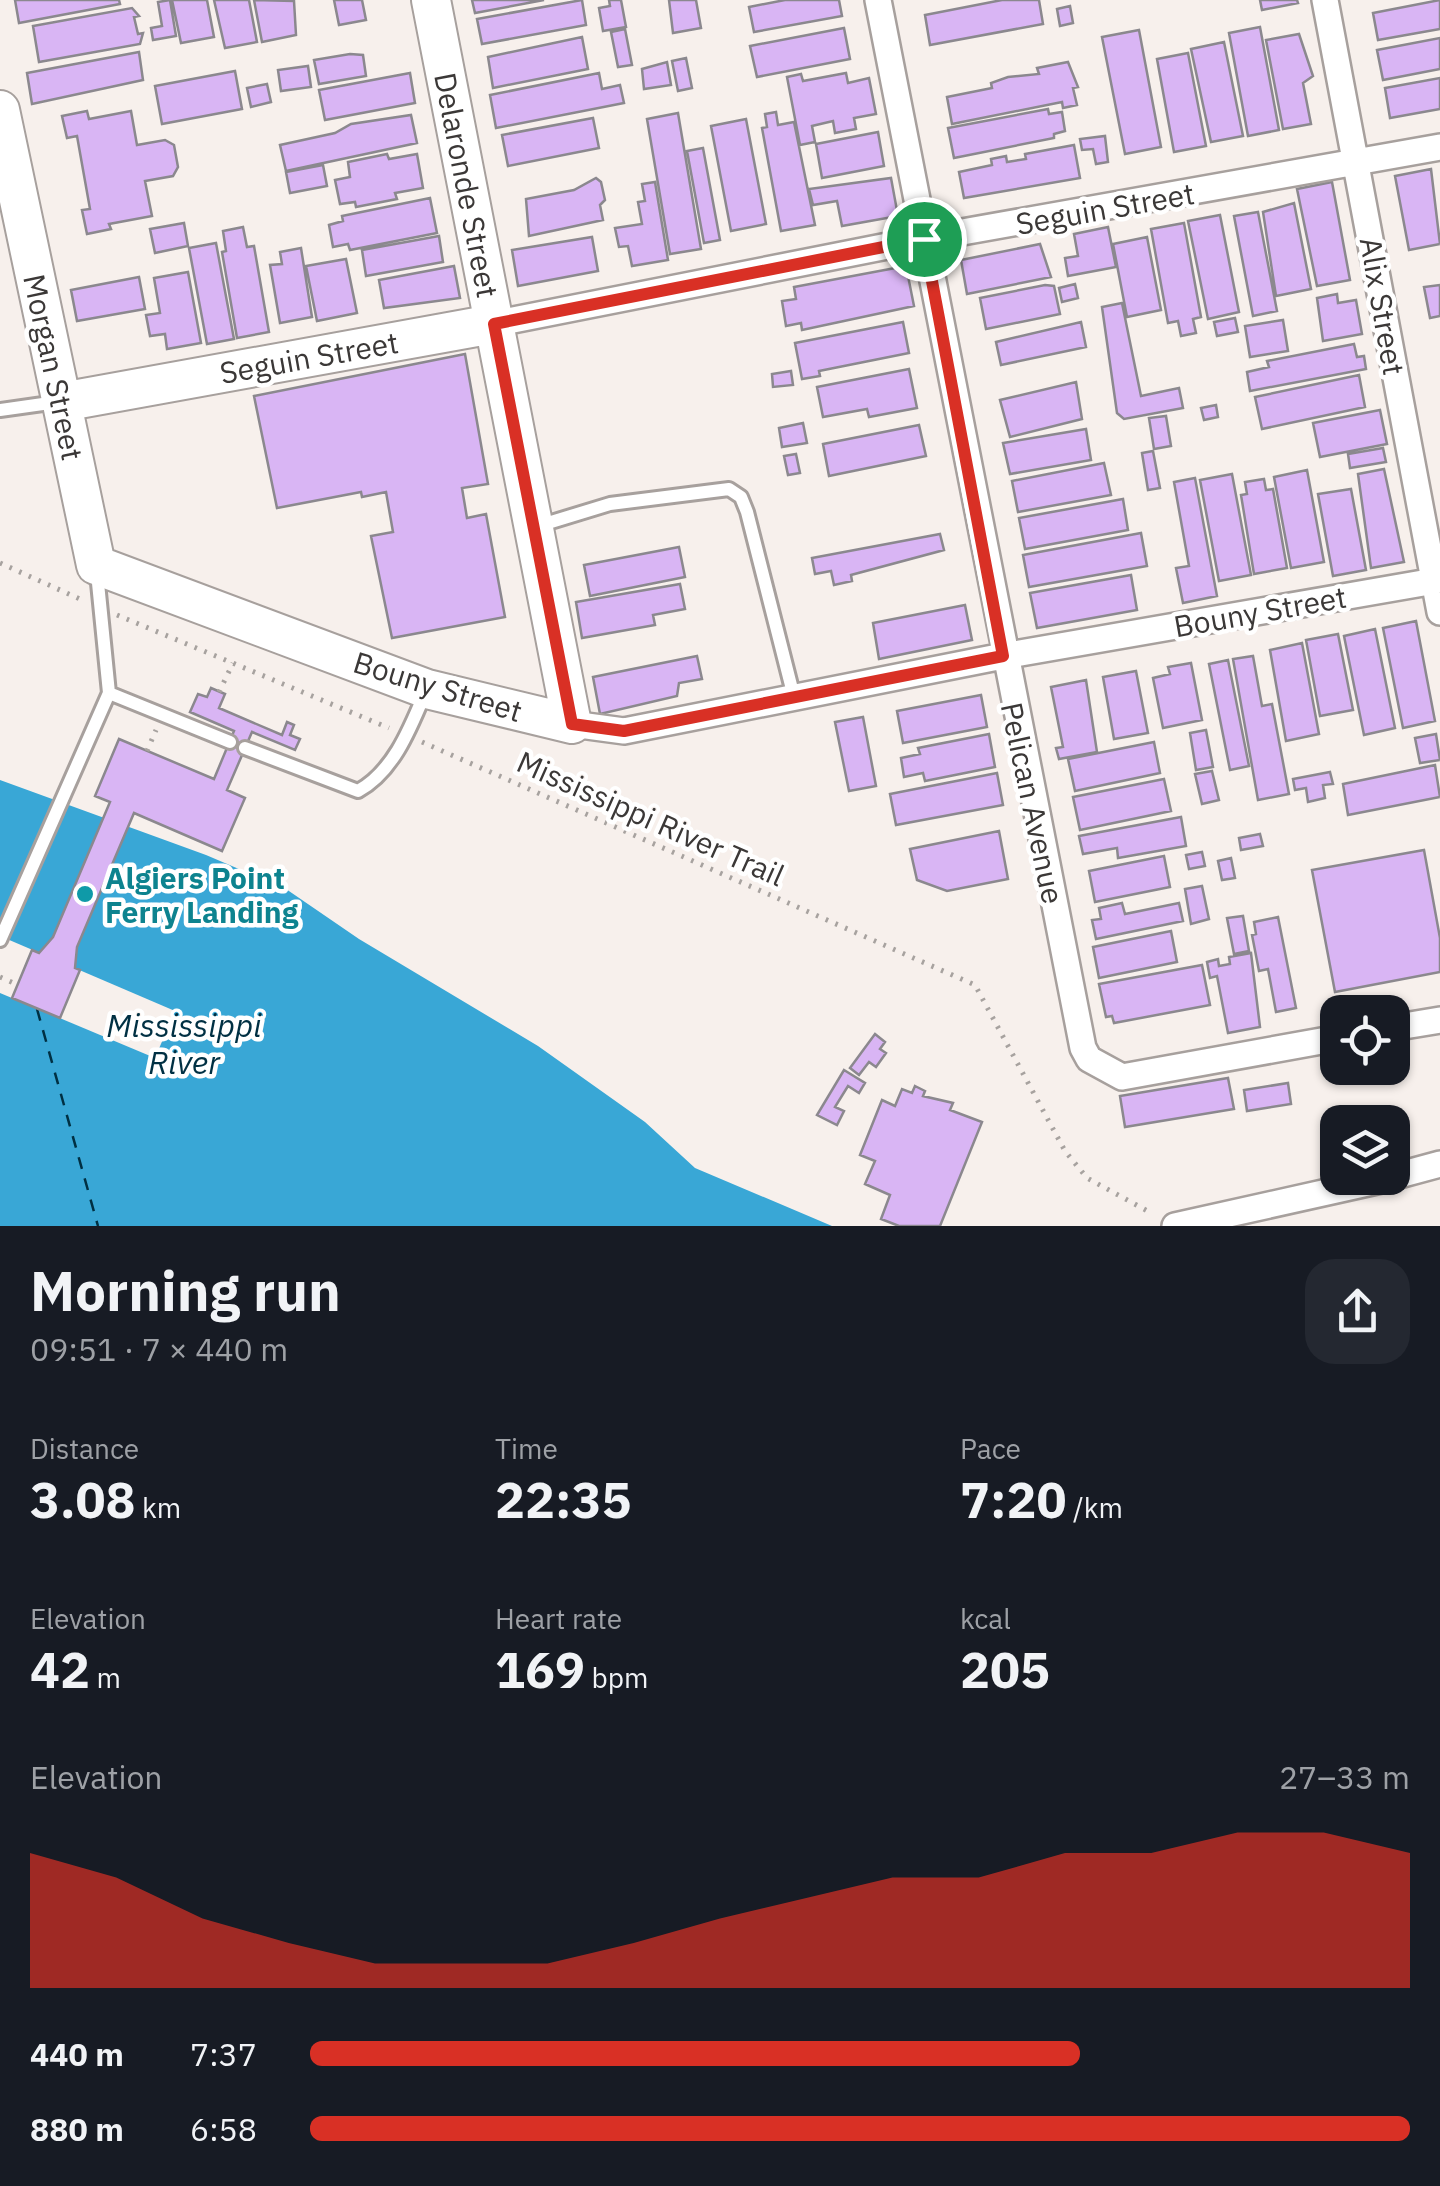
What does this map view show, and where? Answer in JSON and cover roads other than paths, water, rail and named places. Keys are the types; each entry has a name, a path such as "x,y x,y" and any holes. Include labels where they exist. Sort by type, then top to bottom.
{"street":[{"name":"Delaronde Street","path":"431,0 572,724"},
{"name":"Pelican Avenue","path":"878,0 1003,656 1083,1048 1112,1072 1320,1041"},
{"name":"Alix Street","path":"1325,0 1440,612"},
{"name":"Morgan Street","path":"0,110 96,565"},
{"name":"Seguin Street","path":"62,402 494,324 924,239 1440,147"},
{"name":"Bouny Street","path":"96,565 427,689 572,724 624,731 1003,656 1437,581"},
{"path":"1410,1025 1440,1020"},
{"path":"1410,1172 1440,1164"},
{"path":"1178,1226 1320,1193"}],"lane":[{"path":"0,410 62,402"},
{"path":"532,527 610,504 729,489 741,497 748,512 794,698"},
{"path":"0,940 109,693 96,565"},
{"path":"246,748 327,783 358,791 374,783 408,736 427,689"},
{"path":"109,693 230,742"}],"water":[{"name":"Mississippi River","path":"0,780 206,855 286,889 359,939 538,1046 645,1122 695,1168 832,1226 0,1226"}],"place":[{"name":"Algiers Point Ferry Landing","path":"85,894"}]}
